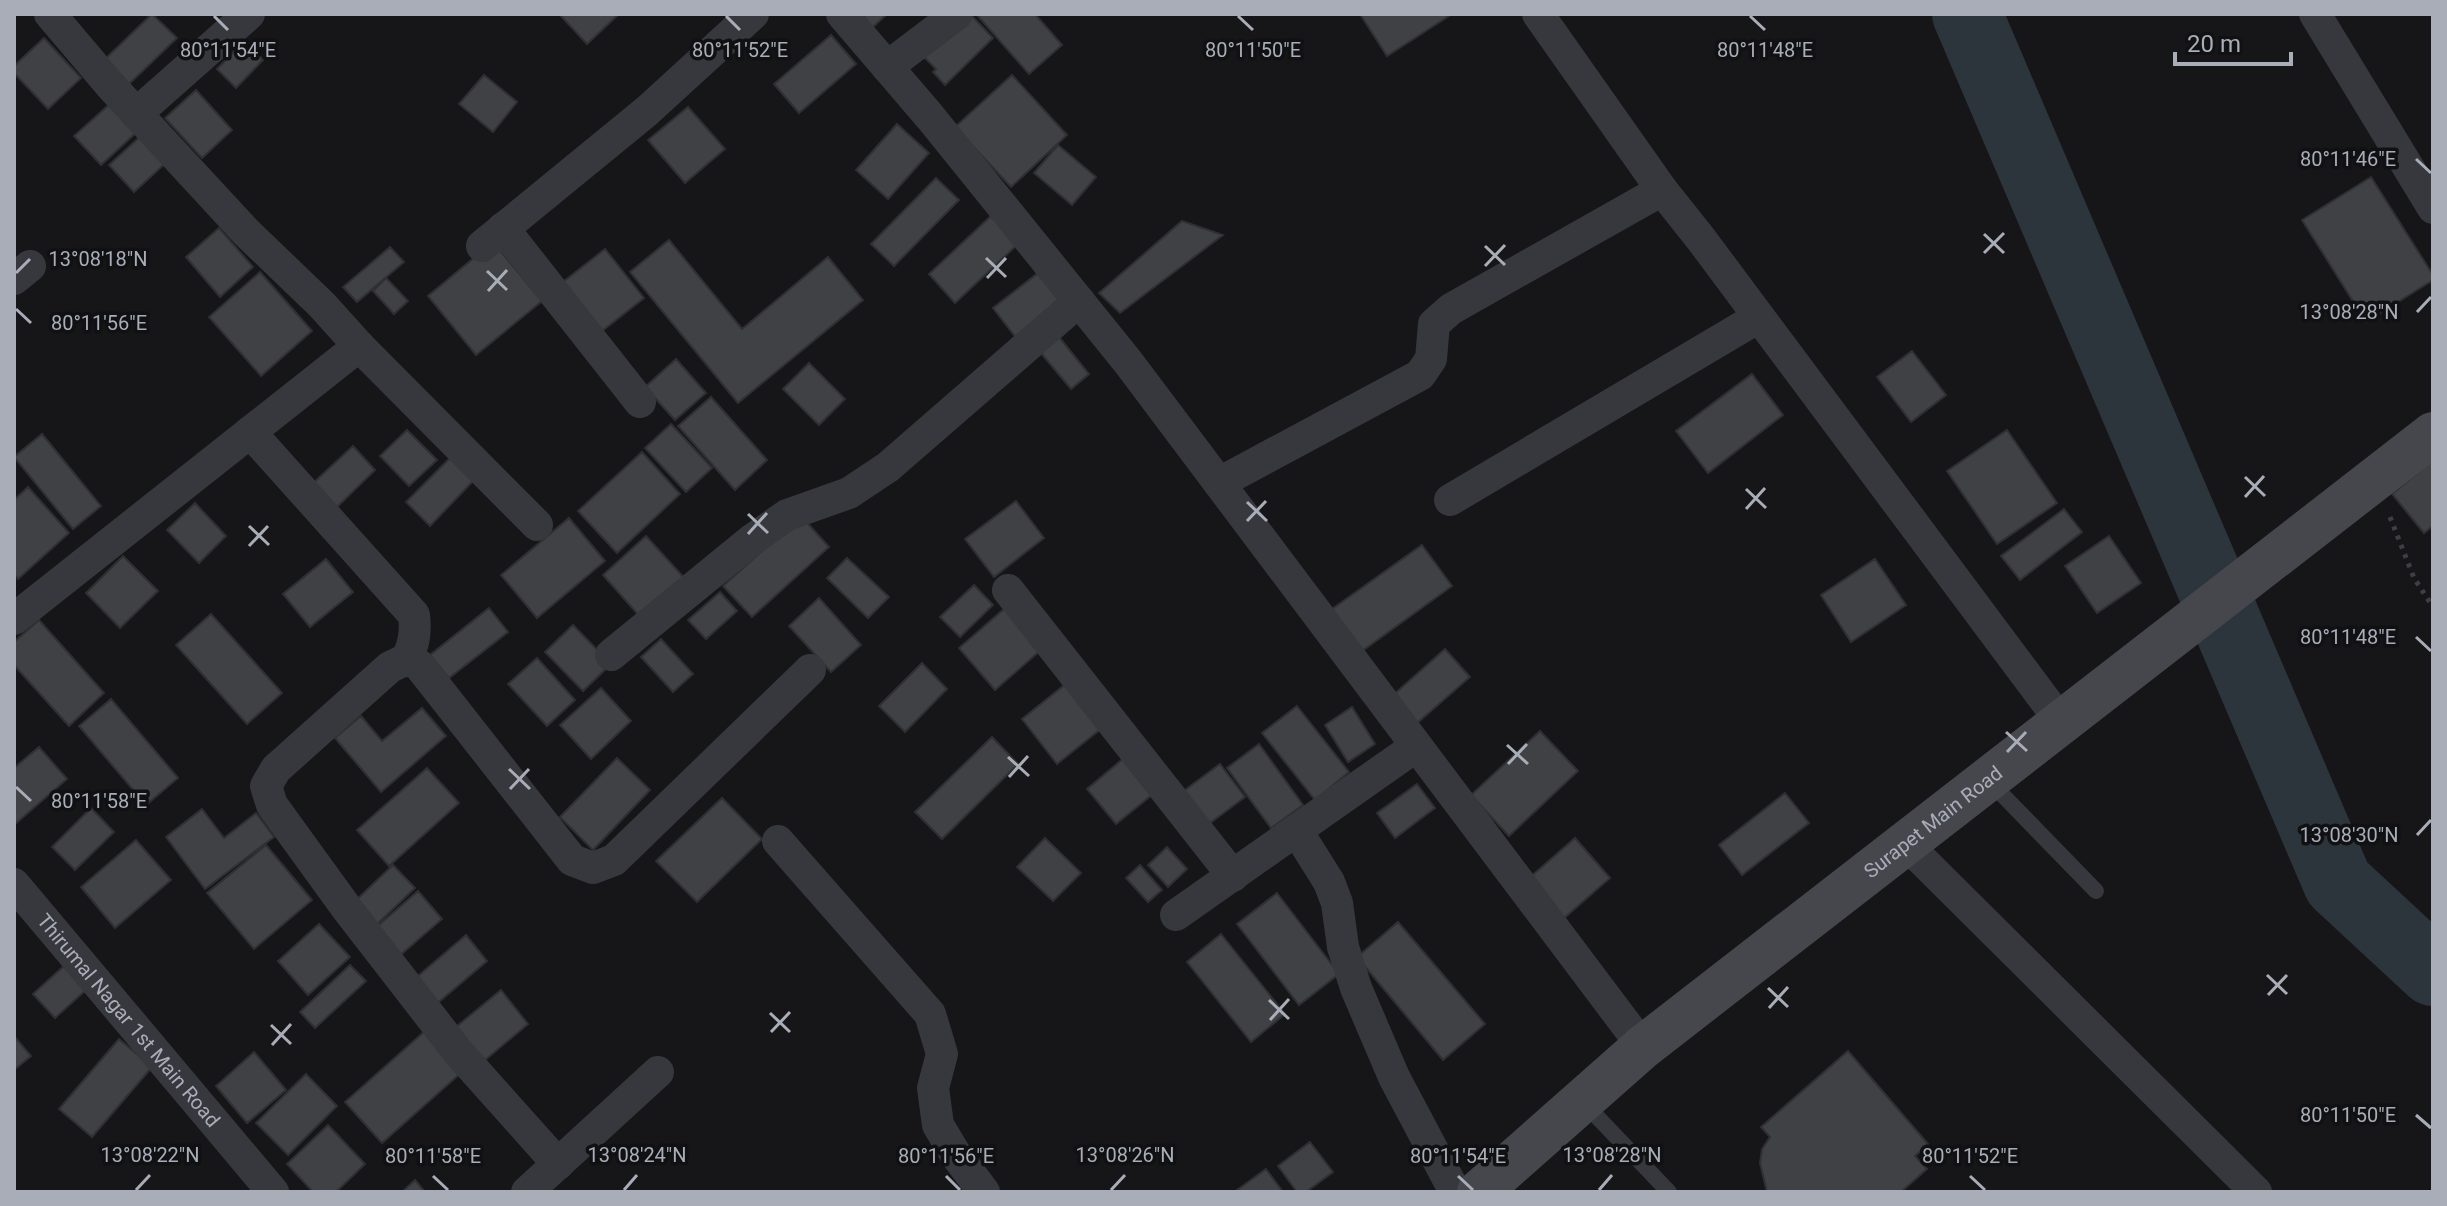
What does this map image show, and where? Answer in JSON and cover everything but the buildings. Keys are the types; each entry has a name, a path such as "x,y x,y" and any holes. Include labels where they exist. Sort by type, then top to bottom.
{"main road":[{"name":"Surapet Main Road","path":"1479,1192 1643,1047 2433,434"}],"street":[{"path":"50,14 136,114 246,232 322,305 537,525"},
{"path":"136,114 249,14"},
{"path":"640,402 492,237 647,111 753,14"},
{"path":"842,14 1128,362 1643,1047"},
{"path":"887,67 957,14"},
{"path":"1538,14 1662,190 2062,723"},
{"path":"2315,14 2433,208"},
{"path":"1219,483 1420,375 1431,359 1434,324 1451,309 1662,190"},
{"path":"611,655 787,515 849,493 888,467 1079,301"},
{"path":"1450,500 1759,317"},
{"path":"14,619 359,346"},
{"path":"250,432 414,615 416,627 407,659 390,667 276,769 266,786 272,805 348,910 449,1040 558,1164"},
{"path":"1008,590 1233,876"},
{"path":"407,659 419,665 572,860 593,868 614,860 810,670"},
{"path":"1176,915 1415,747"},
{"path":"1297,831 1329,882 1337,903 1343,947 1356,988 1394,1077 1455,1192"},
{"path":"778,841 930,1014 942,1054 933,1088 938,1125 984,1192"},
{"path":"1906,844 2256,1192"},
{"name":"Thirumal Nagar 1st Main Road","path":"14,884 273,1192"},
{"path":"527,1192 658,1072"}],"lane":[{"path":"1988,780 2096,891"},
{"path":"1582,1101 1669,1192"}],"path":[{"path":"2369,484 2414,578 2433,607"}],"waterway":[{"path":"1967,14 2338,883 2433,971"}]}
